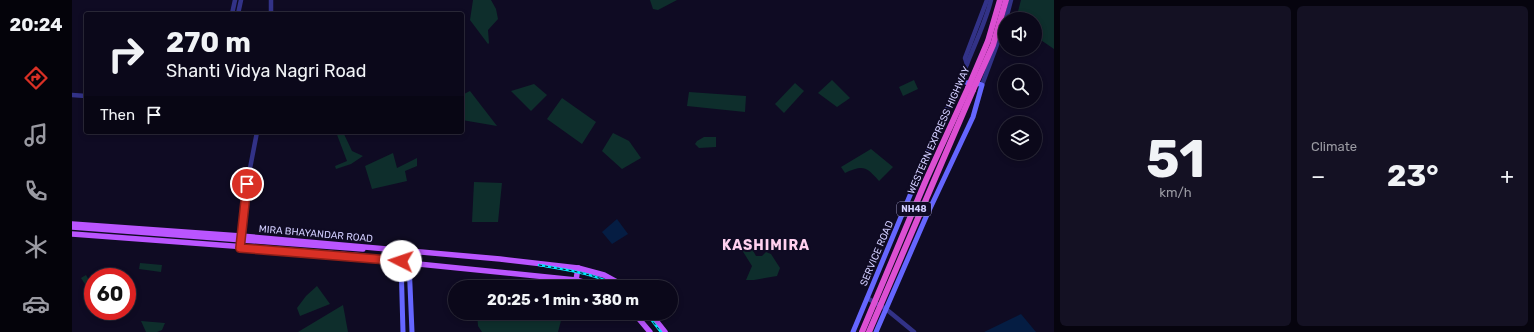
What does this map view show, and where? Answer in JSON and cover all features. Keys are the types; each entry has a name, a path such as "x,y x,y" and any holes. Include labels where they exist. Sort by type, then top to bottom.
{"highway":[{"name":"WESTERN EXPRESS HIGHWAY","path":"862,332 926,180 974,86 998,11 1000,0"},
{"name":"WESTERN EXPRESS HIGHWAY","path":"869,332 993,45 1006,0"}],"main road":[{"path":"876,332 926,217 973,117 974,86 961,80"},
{"name":"SERVICE ROAD","path":"853,332 931,145 961,80"},
{"path":"72,226 363,249 378,250 387,248"},
{"name":"MIRA BHAYANDAR ROAD","path":"72,226 241,236 403,249 578,268 604,275 613,280"},
{"path":"72,235 379,257 386,260"},
{"name":"MIRA BHAYANDAR ROAD","path":"72,235 401,261 576,280"},
{"path":"403,249 401,261 403,332"},
{"path":"411,250 409,262 412,332"},
{"path":"576,280 578,268"},
{"path":"640,320 650,332"},
{"path":"656,320 665,332"}],"street":[{"path":"232,12 235,0"},
{"path":"238,12 241,0"},
{"path":"271,0 271,12"},
{"path":"967,64 965,58 984,12 987,0"},
{"path":"961,80 986,19 991,0"},
{"path":"1008,12 1011,0"},
{"path":"974,86 993,59 998,44"},
{"path":"72,95 84,96"},
{"path":"240,248 247,184 257,134"},
{"path":"867,298 886,309 914,332"}],"green space":[{"path":"473,0 491,0 496,9 498,19 488,30 488,44 470,20"},
{"path":"650,0 677,0 658,10 653,9"},
{"path":"1021,0 1054,0 1054,49 1042,41 1042,12 1018,12"},
{"path":"832,80 850,98 837,107 818,93"},
{"path":"914,80 918,89 903,96 899,87"},
{"path":"795,83 804,91 784,113 775,104"},
{"path":"534,84 547,95 531,111 511,91"},
{"path":"470,91 497,126 464,120 464,94"},
{"path":"689,92 746,96 745,112 687,106"},
{"path":"562,98 596,122 582,144 547,119"},
{"path":"613,133 629,141 641,158 622,169 602,151"},
{"path":"337,134 344,134 352,151 363,156 351,164 336,169 335,166 347,161"},
{"path":"704,137 716,137 716,147 699,148 695,144"},
{"path":"871,149 893,167 879,181 871,172 864,168 845,173 841,167"},
{"path":"393,153 397,168 417,158 417,166 405,171 407,181 372,189 365,166"},
{"path":"474,182 502,183 498,222 472,222"},
{"path":"749,246 756,256 762,256 766,252 771,254 780,268 777,276 746,280 752,266 742,250"},
{"path":"140,263 162,265 161,272 139,269"},
{"path":"317,286 330,304 300,316 297,308 306,296"},
{"path":"343,305 348,332 298,332"},
{"path":"478,320 561,320 558,332 482,332 478,326"},
{"path":"141,321 165,323 162,330 157,332 146,332"}],"water":[{"path":"617,219 628,234 612,244 602,232"},
{"path":"1021,314 1036,332 984,332"}],"railway":[{"path":"539,265 570,270 605,280"},
{"path":"652,320 661,332"}],"district":[{"name":"KASHIMIRA","path":"766,245"}],"route":[{"path":"247,184 240,248 401,261"}]}
